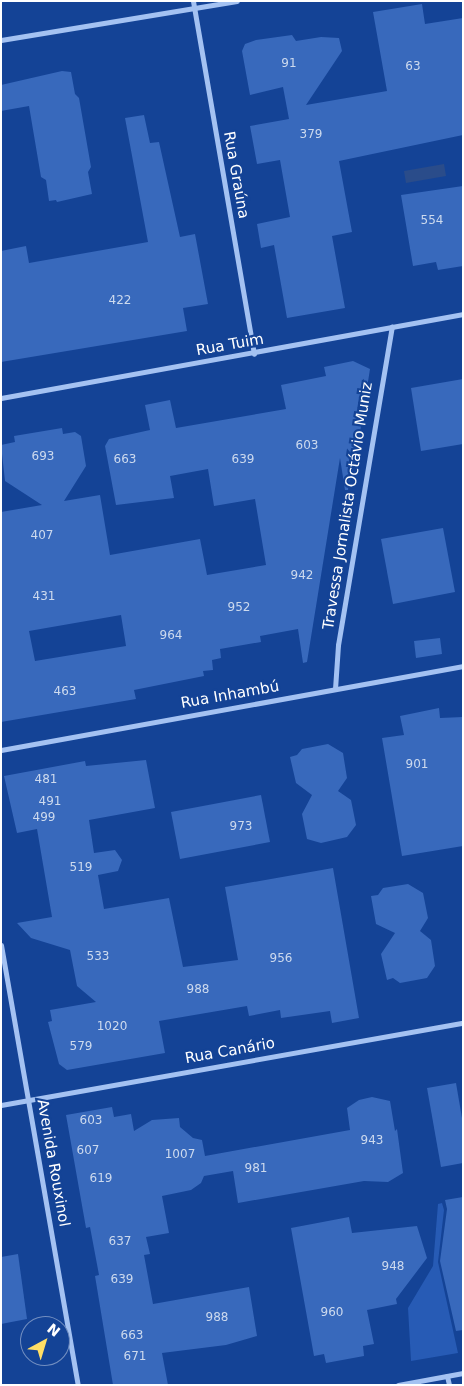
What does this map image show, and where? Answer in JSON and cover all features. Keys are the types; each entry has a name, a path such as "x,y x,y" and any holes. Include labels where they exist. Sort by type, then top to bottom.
{"street":[{"name":"Rua Graúna","path":"193,1 254,354"},
{"path":"1,40 194,10 237,1"},
{"name":"Rua Tuim","path":"1,398 254,354 463,314"},
{"name":"Travessa Jornalista Octávio Muniz","path":"335,689 338,645 392,328"},
{"name":"Rua Inhambú","path":"1,750 463,666"},
{"name":"Avenida Rouxinol","path":"1,945 30,1100 78,1385"},
{"name":"Rua Canário","path":"1,1105 463,1023"},
{"path":"398,1385 463,1373"},
{"path":"448,1376 449,1385"}],"shaded area":[{"path":"444,164 446,176 406,183 404,171"},
{"path":"442,1203 444,1210 438,1262 458,1353 411,1361 408,1308 433,1266 438,1204"}],"building":[{"path":"422,4 425,24 463,18 463,135 339,161 352,232 332,236 345,308 287,318 274,245 261,248 257,224 290,217 280,160 257,164 250,126 289,119 283,87 250,95 242,51 245,44 256,40 292,35 296,41 321,37 339,38 342,51 306,105 387,91 373,12"},
{"path":"62,71 71,72 75,94 79,98 91,167 88,172 92,194 57,202 56,200 49,201 46,180 41,177 29,106 1,111 1,85"},
{"path":"144,115 150,143 159,142 180,237 195,234 208,304 183,308 187,331 1,362 1,251 26,246 29,263 148,242 125,118"},
{"path":"463,186 463,266 438,270 436,262 413,266 401,195"},
{"path":"353,361 370,369 359,439 356,439 348,490 345,490 340,458 307,662 303,663 298,629 260,636 261,642 220,649 221,658 212,660 213,670 203,671 204,676 134,690 136,699 1,722 1,512 42,505 5,481 1,445 15,442 14,436 62,428 63,434 75,432 81,436 86,466 64,501 100,495 110,555 200,539 207,575 266,565 255,499 214,506 208,469 170,476 174,498 116,505 105,446 109,439 150,430 145,405 170,400 176,428 286,409 281,385 326,376 324,367","holes":["121,615 126,646 35,661 29,631"]},
{"path":"463,379 463,444 421,451 411,388"},
{"path":"443,528 455,592 393,604 381,539"},
{"path":"440,638 442,654 416,658 414,641"},
{"path":"439,708 440,718 463,717 463,846 402,856 382,738 404,735 400,716"},
{"path":"328,744 343,753 347,778 338,791 351,800 356,825 347,837 321,843 307,839 302,814 312,795 296,783 290,757 297,755 302,749"},
{"path":"146,760 155,808 89,820 94,853 115,850 122,860 118,871 98,875 104,909 169,898 183,967 238,960 225,887 333,868 359,1018 332,1023 330,1011 281,1018 280,1010 249,1016 247,1006 159,1021 165,1053 67,1070 59,1064 48,1022 52,1021 50,1010 96,1002 77,986 70,950 31,938 17,923 52,917 37,829 17,833 4,776 85,761 86,766"},
{"path":"261,795 270,842 180,859 171,812"},
{"path":"408,884 423,893 428,918 420,931 431,940 435,966 427,978 400,983 393,978 387,980 381,954 395,933 376,924 371,896 378,895 383,888"},
{"path":"456,1083 463,1124 463,1163 441,1167 427,1088"},
{"path":"372,1097 390,1101 395,1131 397,1129 403,1173 388,1182 364,1181 238,1203 233,1171 204,1176 201,1183 191,1190 162,1196 169,1233 146,1237 150,1254 144,1255 153,1304 249,1287 257,1336 226,1345 162,1353 168,1385 113,1385 95,1276 99,1275 90,1227 86,1228 66,1115 112,1107 114,1117 131,1114 134,1131 152,1120 179,1118 180,1127 193,1138 202,1140 205,1156 350,1130 347,1108 359,1100"},
{"path":"463,1197 463,1330 456,1331 440,1261 447,1209 445,1200"},
{"path":"349,1217 352,1233 417,1226 427,1258 396,1299 397,1304 367,1310 374,1344 363,1346 364,1356 326,1363 324,1354 314,1356 291,1228"},
{"path":"18,1254 27,1316 20,1316 20,1320 1,1324 1,1257"}]}
